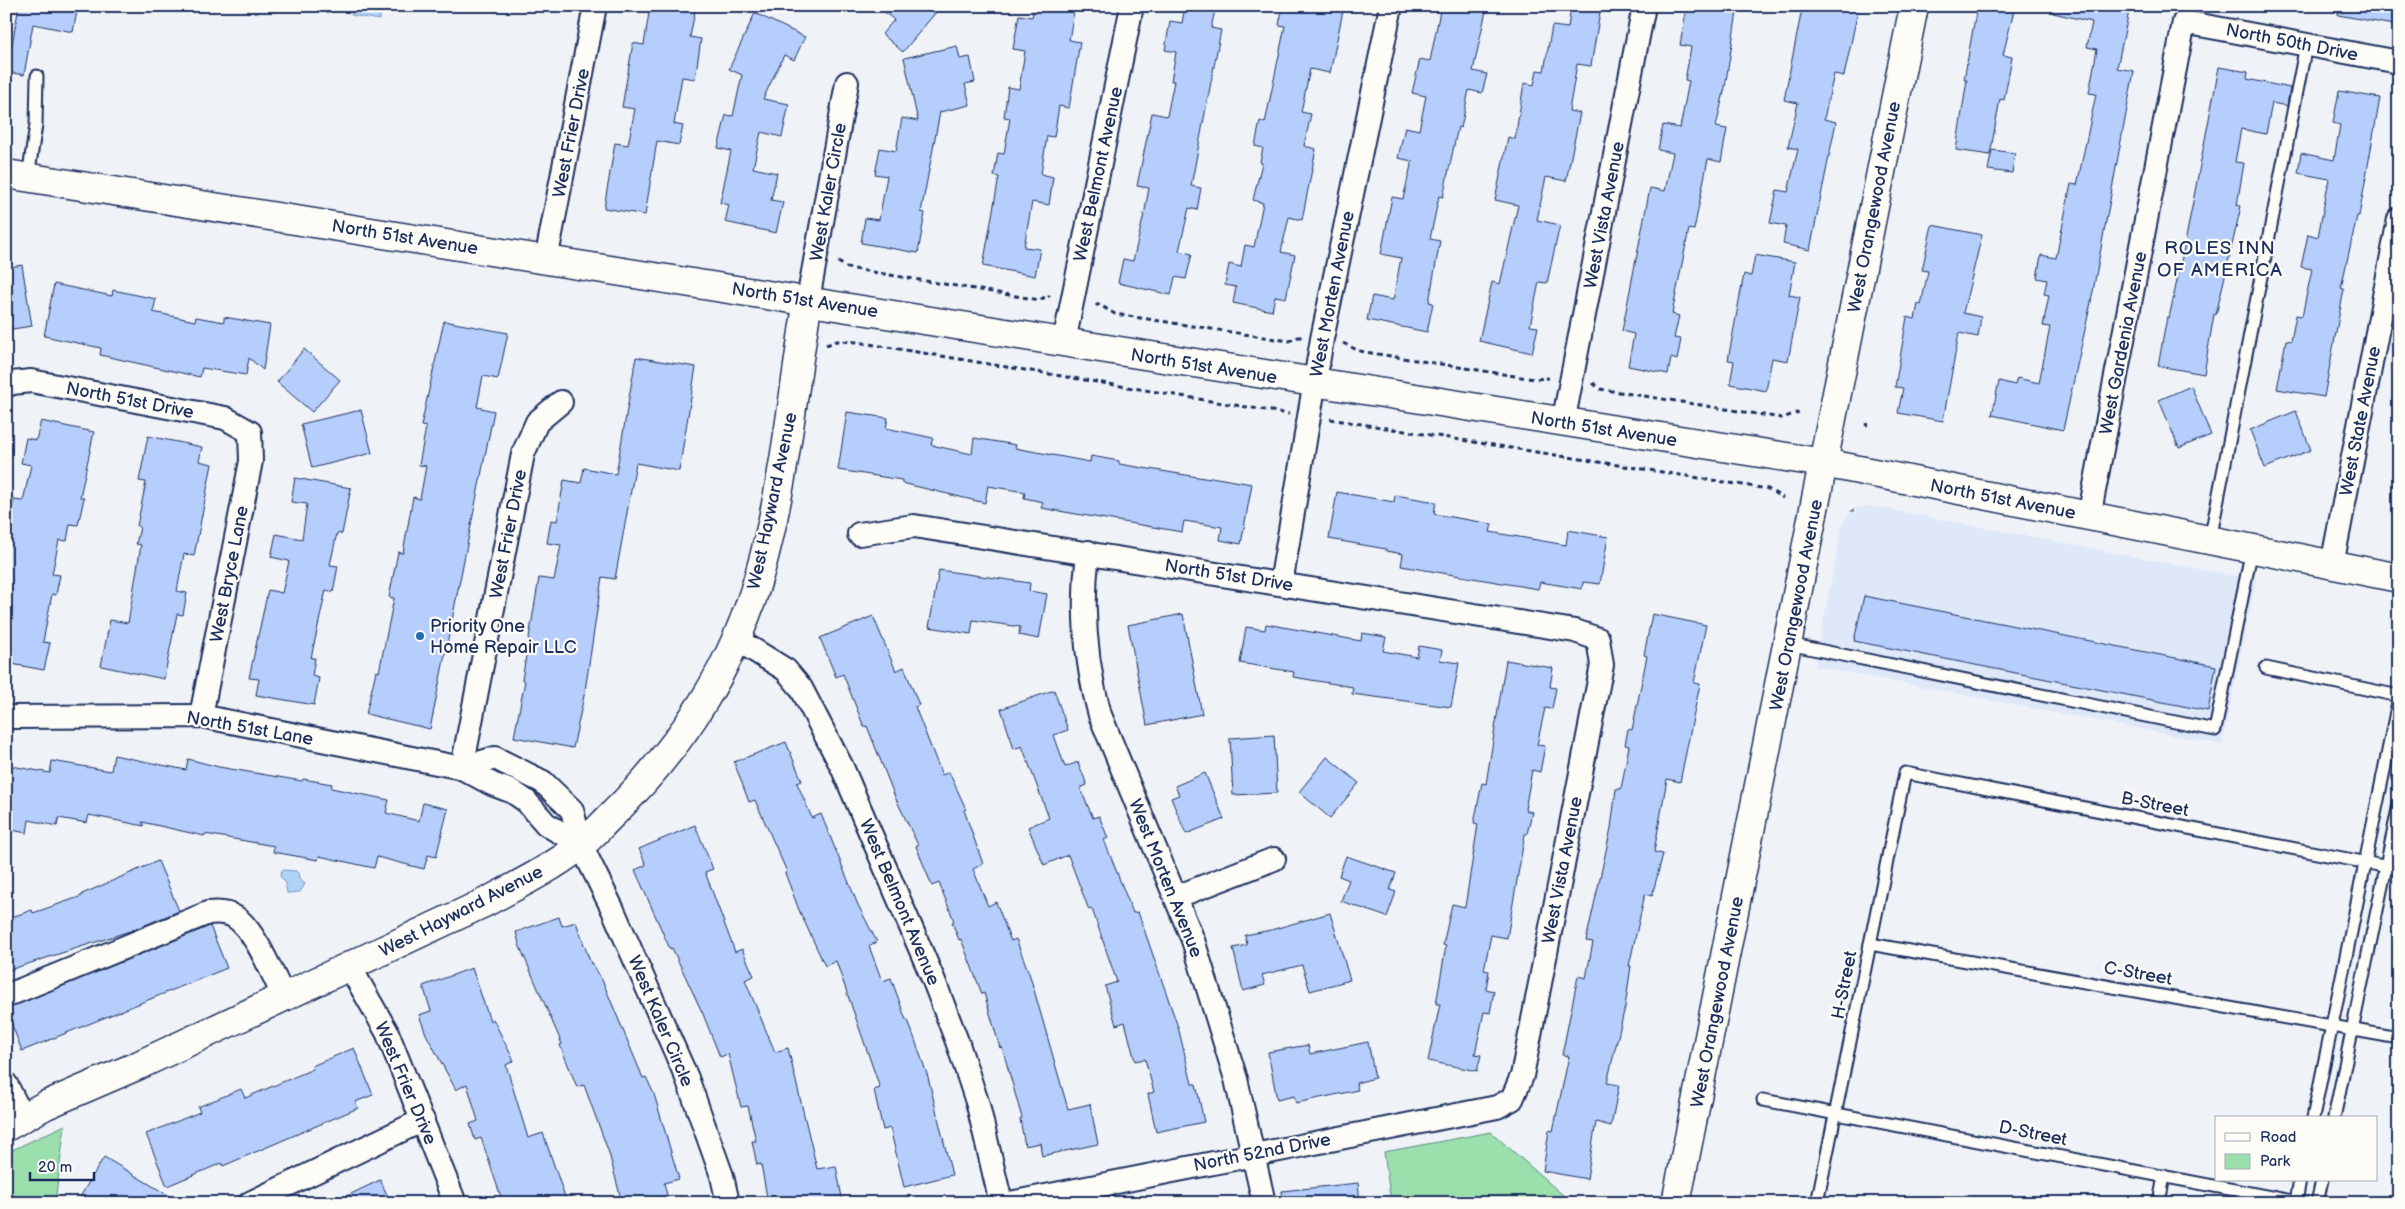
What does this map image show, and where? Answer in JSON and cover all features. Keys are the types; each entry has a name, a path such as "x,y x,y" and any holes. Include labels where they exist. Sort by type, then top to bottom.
{"street":[{"name":"West Frier Drive","path":"546,260 595,6"},
{"name":"West Belmont Avenue","path":"1064,342 1132,6"},
{"name":"West Morten Avenue","path":"1281,584 1322,339 1391,6"},
{"name":"West Vista Avenue","path":"1563,423 1644,6"},
{"name":"West Orangewood Avenue","path":"1676,1203 1914,6"},
{"name":"North 50th Drive","path":"2184,22 2399,62"},
{"name":"West Gardenia Avenue","path":"2089,517 2184,22"},
{"name":"West Kaler Circle","path":"808,300 847,83"},
{"name":"North 51st Avenue","path":"17,176 808,300 1314,384 1824,463 2399,578"},
{"name":"West State Avenue","path":"2332,565 2399,219"},
{"name":"West Hayward Avenue","path":"15,1122 486,902 581,846 651,776 701,706 736,639 748,611 767,545 808,300"},
{"name":"North 51st Drive","path":"6,386 12,383 31,381 70,388 225,418 250,432"},
{"name":"West Frier Drive","path":"462,768 524,454 537,422 561,402"},
{"name":"West Bryce Lane","path":"201,716 251,461 250,432"},
{"name":"North 51st Drive","path":"859,534 914,526 1088,552 1575,631 1598,639"},
{"name":"West Morten Avenue","path":"1088,552 1085,579 1085,624 1090,679 1100,715 1176,897 1218,1017 1236,1078 1264,1203"},
{"name":"West Belmont Avenue","path":"736,639 786,670 801,688 814,709 842,767 934,981 958,1044 978,1105 1000,1203"},
{"name":"West Vista Avenue","path":"1512,1099 1522,1076 1602,665 1598,639"},
{"name":"North 51st Lane","path":"6,717 81,715 201,716 462,768 494,758 544,782 572,810 581,846"},
{"name":"West Kaler Circle","path":"581,846 629,944 687,1078 722,1176 728,1203"},
{"path":"1176,897 1274,859"},
{"path":"6,996 208,912 219,912 233,915 247,927 284,997"},
{"name":"West Frier Drive","path":"350,967 387,1032 455,1203"},
{"path":"6,1084 15,1122"},
{"name":"North 52nd Drive","path":"1010,1203 1254,1153 1496,1108 1512,1099"},
{"path":"250,1203 423,1120"}],"lane":[{"path":"2210,540 2306,45"},
{"path":"17,176 36,125 37,76"},
{"path":"1788,644 2214,730 2252,549"},
{"path":"2266,668 2399,696 2313,1116"},
{"name":"B-Street","path":"1905,773 2399,869"},
{"name":"H-Street","path":"1817,1203 1905,773"},
{"path":"2334,1116 2399,804"},
{"name":"C-Street","path":"1870,944 2399,1038"},
{"name":"D-Street","path":"1762,1100 2299,1202"},
{"path":"2159,1203 2164,1176"},
{"path":"2299,1202 2300,1182"},
{"path":"2317,1203 2322,1182"}],"path":[{"path":"838,262 848,268 888,275 1040,300 1048,295 1050,297"},
{"path":"1096,306 1098,304 1115,314 1289,341 1298,336 1322,339 1345,343 1352,349 1378,354 1534,379 1572,378 1594,384 1600,389 1782,418 1797,413 1798,415"}],"shaded area":[{"path":"1872,506 2256,580 2222,745 1815,666 1841,529 1845,518 1852,512 1858,508"}],"green space":[{"path":"65,1125 55,1203 6,1203 6,1153"},
{"path":"1491,1132 1572,1203 1391,1203 1384,1152"}],"water":[{"path":"353,6 382,6 379,20 351,15"},
{"path":"282,870 296,871 299,874 299,879 305,884 300,892 287,893 285,882 280,876"}],"building":[{"path":"19,6 60,11 61,6 78,6 73,32 33,24 24,75 7,72"},
{"path":"650,6 696,6 690,37 701,39 695,79 682,77 674,124 683,126 679,145 657,141 645,215 604,208 615,143 628,145 635,109 622,107 633,43 644,45"},
{"path":"878,6 941,6 903,52 882,34 894,20"},
{"path":"1034,6 1074,11 1069,40 1080,42 1069,108 1059,106 1054,137 1047,136 1041,174 1053,177 1049,205 1032,202 1024,247 1040,249 1035,276 983,266 999,177 994,176 998,153 1004,154 1010,118 1004,117 1008,87 1019,89 1025,51 1013,49 1019,15 1032,17"},
{"path":"1185,6 1216,6 1211,28 1221,30 1191,186 1201,188 1197,210 1189,208 1179,251 1192,254 1186,279 1175,277 1171,295 1118,283 1123,259 1133,261 1145,210 1149,188 1137,186 1152,113 1167,116 1174,81 1171,81 1176,52 1165,50 1170,21 1182,23"},
{"path":"1283,6 1344,6 1330,73 1310,69 1301,112 1311,114 1304,146 1316,149 1302,220 1289,217 1281,252 1295,255 1286,298 1275,296 1272,311 1233,303 1236,287 1225,285 1229,264 1241,267 1245,245 1254,247 1263,203 1253,200 1262,163 1260,162 1263,148 1255,146 1260,121 1265,123 1285,26 1279,25"},
{"path":"1441,6 1487,6 1473,71 1487,74 1482,93 1469,90 1461,128 1458,127 1443,197 1439,196 1430,239 1440,241 1429,302 1433,303 1427,332 1367,320 1372,296 1393,300 1401,258 1381,254 1392,197 1403,199 1412,161 1398,158 1405,127 1419,130 1426,96 1412,93 1420,59 1430,61"},
{"path":"1571,6 1601,6 1591,66 1577,64 1569,111 1580,113 1566,181 1546,177 1537,220 1560,225 1547,283 1539,282 1530,326 1538,327 1532,353 1479,341 1492,282 1500,284 1518,205 1495,200 1508,137 1515,139 1524,83 1534,85 1537,70 1544,71 1552,26 1568,28"},
{"path":"1687,6 1738,6 1725,87 1716,127 1727,129 1721,162 1708,159 1694,230 1689,229 1672,314 1679,316 1674,338 1681,339 1677,360 1671,358 1668,374 1628,366 1634,334 1622,331 1650,188 1665,191 1673,153 1658,150 1663,125 1680,128 1689,81 1685,80 1691,47 1680,45"},
{"path":"1811,6 1859,6 1844,76 1834,74 1824,119 1836,122 1810,250 1783,244 1786,226 1770,223 1777,190 1788,192 1798,149 1788,147 1798,103 1784,100 1802,9 1810,11"},
{"path":"1977,6 2015,6 2003,55 2012,57 2004,100 2000,99 1990,155 1956,150 1967,80 1964,80"},
{"path":"2053,6 2130,6 2117,68 2134,71 2091,302 2063,430 1992,415 1999,381 2015,385 2017,378 2039,383 2050,327 2043,326 2049,295 2044,294 2047,280 2037,278 2041,255 2056,258 2071,184 2077,185 2096,94 2089,93 2097,49 2087,47 2092,22 2053,13"},
{"path":"2339,6 2399,6 2399,26 2338,15"},
{"path":"755,13 805,37 794,60 784,55 763,99 789,104 782,137 761,132 753,168 777,173 771,200 783,202 776,233 725,222 729,205 720,203 731,151 718,148 726,115 733,116 742,75 729,69"},
{"path":"957,46 960,59 970,57 975,82 965,84 970,105 940,112 921,212 925,213 918,253 861,243 865,218 879,220 887,176 875,174 880,148 896,151 902,118 918,121 904,58"},
{"path":"2219,67 2248,72 2247,79 2290,88 2287,106 2272,103 2266,134 2241,129 2235,162 2244,163 2237,205 2241,206 2216,315 2214,314 2204,374 2158,366 2167,317 2169,318 2185,243"},
{"path":"2339,91 2380,98 2359,216 2357,216 2341,288 2344,289 2324,397 2277,389 2286,340 2291,341 2296,315 2302,316 2312,269 2301,267 2308,234 2318,237 2329,179 2298,173 2301,153 2334,160 2340,125 2333,123"},
{"path":"1992,150 2015,153 2012,173 1988,170"},
{"path":"1932,225 1982,235 1963,313 1981,317 1978,337 1959,333 1943,421 1898,413 1903,388 1895,387 1907,317 1915,319 1918,304 1921,305 1928,271 1922,270"},
{"path":"1755,255 1795,262 1789,295 1800,297 1788,361 1772,358 1766,391 1730,384 1734,361 1728,360 1744,274 1751,276"},
{"path":"22,265 32,326 6,330 6,268"},
{"path":"54,284 112,296 113,290 156,299 153,312 195,321 196,317 224,322 224,317 270,325 263,370 249,358 246,375 202,368 200,377 100,355 101,348 44,336"},
{"path":"444,321 508,333 498,379 483,376 477,407 494,411 430,729 366,714 376,671 379,672 394,598 389,597 398,552 403,553 413,497 420,499 426,466 419,465 426,427 421,426"},
{"path":"304,349 340,380 312,412 277,382"},
{"path":"636,357 696,367 679,471 636,463 615,579 602,577 585,691 573,748 514,737 525,681 522,680 539,578 554,580 561,545 547,543 551,520 557,521 564,480 581,483 584,468 616,474"},
{"path":"2191,386 2211,435 2179,448 2159,400"},
{"path":"361,410 372,453 312,468 301,424"},
{"path":"2296,411 2311,450 2265,468 2250,430"},
{"path":"847,412 888,418 886,428 933,438 931,445 972,454 974,438 1016,445 1015,448 1090,462 1091,456 1119,461 1119,464 1252,484 1241,544 1220,540 1222,527 1184,521 1182,532 1041,508 1043,502 1024,498 1025,492 988,486 985,503 902,483 902,480 838,470"},
{"path":"41,421 94,432 80,497 84,498 78,525 70,524 67,541 59,540 52,574 60,575 56,595 52,594 43,642 50,643 44,670 6,663 6,539 14,500 23,501 31,465 21,463 26,438 36,440"},
{"path":"148,436 202,447 199,461 212,464 194,556 184,554 177,591 187,593 183,615 177,614 164,679 101,666 110,620 128,623 141,545 136,544 140,527 137,526 146,482 139,481"},
{"path":"295,478 351,488 342,534 337,533 330,565 338,566 333,592 326,590 311,658 315,658 312,676 319,678 314,705 256,695 259,679 249,678 268,590 282,593 289,561 271,557 276,534 302,539 307,504 291,502"},
{"path":"1337,492 1394,502 1395,495 1436,502 1434,514 1492,524 1490,532 1566,545 1568,530 1608,537 1600,584 1583,582 1582,589 1540,582 1538,589 1401,566 1403,554 1386,551 1386,549 1329,539"},
{"path":"939,570 1030,583 1029,591 1047,594 1039,639 1019,635 1020,627 973,620 971,634 929,627"},
{"path":"1864,596 2216,666 2208,711 1854,641"},
{"path":"1183,614 1202,714 1147,725 1128,625"},
{"path":"1652,614 1706,625 1694,683 1700,684 1680,782 1667,779 1654,852 1663,854 1652,896 1645,894 1629,966 1631,966 1625,1007 1607,1083 1619,1085 1611,1126 1596,1122 1587,1179 1543,1171 1549,1130 1553,1131 1569,1056 1562,1055 1578,976 1586,978 1593,942 1586,941 1611,828 1616,789 1621,789 1629,746 1625,745 1628,729 1632,730 1647,656 1644,655"},
{"path":"873,616 896,671 904,667 919,705 915,707 942,775 949,772 966,809 964,810 983,864 973,869 988,906 996,902 1011,941 1016,939 1030,976 1068,1109 1090,1104 1098,1144 1042,1156 1040,1143 1025,1146 1020,1119 1022,1118 1002,1047 1000,1048 984,993 982,994 961,939 959,940 952,922 954,921 939,883 932,886 916,846 918,845 895,797 867,726 864,727 843,674 836,677 820,638"},
{"path":"1266,624 1361,641 1362,633 1386,637 1383,651 1417,657 1419,646 1442,650 1440,660 1459,663 1451,707 1352,694 1353,687 1293,677 1294,672 1240,663 1246,627 1265,630"},
{"path":"1506,660 1553,668 1550,687 1556,688 1552,709 1545,708 1537,745 1545,746 1540,772 1532,770 1525,810 1532,812 1527,834 1525,834 1507,938 1491,935 1484,970 1489,971 1486,989 1494,991 1490,1013 1484,1012 1475,1054 1481,1055 1477,1071 1428,1061 1440,1004 1436,1004 1446,946 1443,945 1452,904 1465,907 1478,824 1474,823 1482,783 1486,784"},
{"path":"1054,690 1068,730 1054,735 1065,767 1078,762 1087,785 1080,788 1093,818 1099,816 1108,838 1104,840 1133,913 1138,912 1178,1027 1192,1084 1196,1084 1204,1122 1156,1132 1148,1094 1154,1092 1145,1059 1135,1061 1125,1022 1116,1025 1105,986 1117,982 1092,909 1089,910 1068,855 1044,865 1028,827 1049,818 1022,746 1014,749 1001,709"},
{"path":"1274,735 1277,793 1233,795 1230,738"},
{"path":"786,742 802,781 797,783 812,818 821,814 858,905 877,942 869,946 882,981 891,978 906,1020 908,1020 928,1077 952,1175 904,1187 890,1128 883,1130 874,1090 880,1088 836,961 825,966 799,910 785,873 787,872 755,800 749,802 734,762"},
{"path":"114,755 186,770 188,759 219,767 332,784 331,788 389,800 386,813 419,821 423,803 448,809 436,857 428,855 424,869 377,857 374,868 319,856 318,860 273,852 274,846 205,834 204,836 142,822 144,826 89,815 87,823 59,818 57,826 29,820 27,833 6,829 6,765 50,773 52,761 111,771"},
{"path":"1327,757 1359,783 1330,818 1299,792"},
{"path":"1205,773 1224,819 1186,834 1171,798 1179,795 1175,786"},
{"path":"695,825 713,869 705,872 735,952 742,949 754,976 745,980 775,1052 788,1048 817,1169 836,1166 843,1203 785,1203 784,1200 768,1203 761,1164 757,1165 752,1141 756,1141 748,1106 741,1107 728,1054 720,1057 703,1014 672,948 670,949 635,870 646,865 639,849"},
{"path":"1346,856 1396,873 1390,890 1396,892 1387,917 1341,901 1349,880 1339,876"},
{"path":"158,861 179,911 133,930 6,971 6,919 32,910 33,913 82,896 82,894"},
{"path":"1330,913 1350,980 1310,991 1302,965 1262,975 1265,985 1243,991 1233,948 1247,945 1245,935 1271,930"},
{"path":"559,917 562,926 576,922 591,964 593,964 603,982 643,1078 646,1077 654,1094 679,1179 664,1183 669,1203 622,1203 609,1153 584,1085 577,1087 560,1045 562,1044 520,947 516,932"},
{"path":"210,926 227,968 22,1051 6,1009"},
{"path":"472,968 490,1021 493,1019 514,1061 506,1065 528,1138 543,1133 567,1203 503,1203 481,1138 475,1140 470,1124 478,1121 467,1084 456,1090 426,1034 419,1015 431,1011 423,986"},
{"path":"1368,1042 1375,1078 1356,1083 1358,1090 1296,1103 1294,1096 1277,1100 1268,1052 1308,1045 1310,1054"},
{"path":"354,1048 373,1095 355,1102 358,1108 223,1166 222,1163 167,1186 146,1134 200,1112 198,1107 241,1089 245,1098 313,1069 312,1066"},
{"path":"104,1157 181,1203 90,1203 80,1197"},
{"path":"380,1180 391,1203 332,1203"},
{"path":"1358,1183 1360,1203 1283,1203 1282,1191"}],"place":[{"name":"Priority One Home Repair LLC","path":"420,636"}],"district":[{"name":"ROLES INN OF AMERICA","path":"2220,258"}]}
